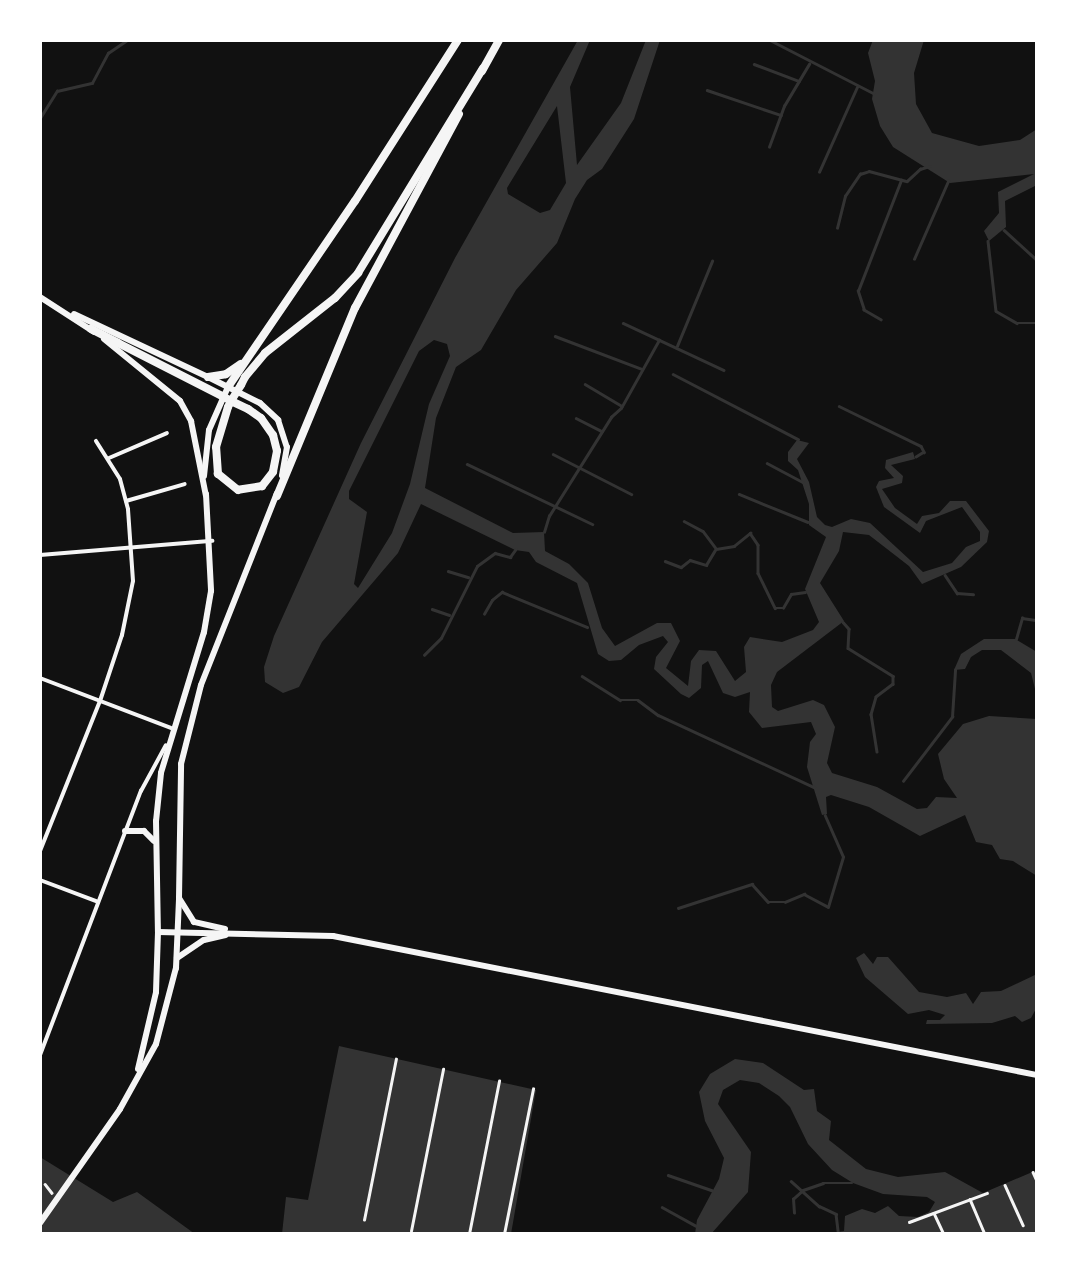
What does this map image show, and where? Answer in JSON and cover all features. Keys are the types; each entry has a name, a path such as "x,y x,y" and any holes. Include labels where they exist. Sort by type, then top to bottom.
{"highway":[{"path":"91,330 227,398 261,418 275,440 272,472 255,489 231,487 216,469 227,398 245,361 364,188 458,40"},
{"path":"277,496 355,308 499,40"},
{"path":"232,389 265,353 336,298 358,273 484,68"},
{"path":"208,377 226,374 245,361"}],"main road":[{"path":"43,299 91,330 180,401 191,421 212,542 206,621 166,745 156,844 158,932 154,1008 135,1080"},
{"path":"40,1223 92,1151 135,1080 164,1020 177,958 179,788 190,720 277,496 287,458 283,429 270,411 208,377 43,299"},
{"path":"206,496 208,437 227,398"},
{"path":"126,832 147,832 156,844"},
{"path":"179,898 194,922 236,932"},
{"path":"158,932 334,936 1037,1075"},
{"path":"177,958 204,940 236,932"}],"street":[{"path":"109,458 168,433"},
{"path":"40,851 100,701 128,606 134,546 126,501 109,458 96,440"},
{"path":"126,501 185,484"},
{"path":"40,555 212,542"},
{"path":"40,678 171,728"},
{"path":"40,1056 144,782 166,745"},
{"path":"40,880 98,902"}],"path":[{"path":"364,1220 396,1059"},
{"path":"412,1231 443,1069"},
{"path":"469,1234 499,1082"},
{"path":"504,1234 533,1089"},
{"path":"1033,1172 1037,1180"},
{"path":"1005,1185 1023,1225"},
{"path":"909,1222 987,1192"},
{"path":"970,1199 985,1234"},
{"path":"934,1213 944,1234"}],"shaded area":[{"path":"578,40 590,40 570,87 577,165 621,103 646,40 660,40 634,119 602,169 587,180 575,199 557,243 516,290 481,350 456,367 436,418 425,488 513,533 544,532 545,551 569,564 588,583 602,628 615,646 657,623 671,623 680,641 666,668 688,686 691,661 699,650 716,651 735,681 746,672 744,647 750,637 782,642 813,630 819,622 805,589 826,537 809,525 809,504 798,470 788,461 788,452 797,440 809,443 797,459 809,482 817,517 825,525 832,527 851,519 870,523 923,572 952,563 966,547 980,541 980,532 962,507 926,521 920,533 884,507 876,487 879,481 894,478 885,468 886,460 913,452 915,459 891,465 903,476 902,483 882,489 895,508 917,524 922,516 939,513 950,501 966,501 989,531 987,542 961,567 922,584 909,566 869,535 843,532 839,551 820,583 844,621 777,672 771,685 772,707 778,711 813,700 824,705 835,727 827,763 832,773 877,787 917,809 927,808 936,797 957,798 944,779 938,754 963,724 989,716 1037,719 1037,876 1013,861 1000,859 992,845 976,842 965,815 920,836 869,807 831,795 826,797 827,814 822,815 807,767 810,742 816,734 811,722 762,728 749,712 750,692 735,697 723,693 708,661 702,665 701,688 689,698 681,694 654,669 656,657 668,642 663,636 639,645 621,660 609,661 598,654 577,583 536,562 529,552 515,550 421,504 398,553 322,642 299,687 283,693 265,682 264,667 274,636 361,443 455,258","holes":["557,106 566,183 550,210 540,213 508,194 507,188","434,340 447,344 450,356 429,404 410,484 392,533 358,588 354,584 367,512 349,499 349,491 419,351"]},
{"path":"873,40 924,40 914,73 916,104 932,133 979,146 1020,140 1037,129 1037,185 1005,201 1006,227 989,241 984,231 999,213 998,192 1034,174 950,183 893,147 880,126 872,99 875,81 868,53"},
{"path":"984,639 1015,639 1037,652 1037,697 1031,673 1001,650 982,650 971,657 965,669 954,670 961,654"},
{"path":"864,953 873,964 877,957 888,957 919,992 947,997 966,993 973,1004 981,992 1001,991 1037,974 1037,1007 1031,1018 1022,1022 1015,1016 992,1023 926,1024 927,1020 940,1020 945,1015 929,1010 908,1014 865,977 856,958"},
{"path":"339,1046 536,1090 511,1234 282,1234 286,1197 308,1200"},
{"path":"735,1059 763,1063 804,1090 814,1089 817,1111 831,1121 829,1140 866,1169 898,1177 945,1172 983,1193 1037,1170 1037,1234 824,1234 844,1231 845,1216 862,1209 875,1213 888,1206 899,1216 918,1217 929,1212 935,1202 927,1197 883,1194 832,1170 808,1144 790,1107 779,1096 759,1083 740,1080 723,1090 718,1104 751,1152 748,1192 711,1234 695,1234 697,1220 719,1179 724,1158 705,1121 699,1092 710,1074"},
{"path":"40,1157 113,1202 137,1192 195,1234 40,1234"}],"waterway":[{"path":"40,118 57,91 92,83 108,53 127,40"},
{"path":"770,40 873,93"},
{"path":"754,64 799,81"},
{"path":"769,147 784,106 809,64"},
{"path":"819,172 857,87"},
{"path":"707,90 781,115"},
{"path":"837,228 845,196 860,174 869,171 907,181 930,166"},
{"path":"881,320 864,310 858,291 901,180"},
{"path":"914,259 948,181"},
{"path":"1004,230 1037,260"},
{"path":"988,241 996,311 1017,323 1037,323"},
{"path":"677,346 712,261"},
{"path":"623,323 724,370"},
{"path":"555,336 642,369"},
{"path":"544,532 549,516 611,417 621,408 659,340"},
{"path":"1037,353 1037,361"},
{"path":"673,374 798,439"},
{"path":"585,384 622,406"},
{"path":"839,406 921,446 924,452 916,457"},
{"path":"576,418 602,431"},
{"path":"553,454 631,494"},
{"path":"767,463 802,482"},
{"path":"467,464 592,524"},
{"path":"739,494 808,522"},
{"path":"684,521 703,531 716,548"},
{"path":"716,549 734,546 750,533 758,545 758,573 775,608 783,608 791,594 805,592"},
{"path":"424,655 441,638 477,566 495,553 510,557 515,550"},
{"path":"665,561 681,567 690,560 706,565 715,550"},
{"path":"448,571 468,577"},
{"path":"945,575 957,593 973,594"},
{"path":"484,614 502,592 587,627"},
{"path":"432,609 449,615"},
{"path":"1016,639 1022,618 1037,620"},
{"path":"843,622 849,629 848,648 893,676 893,684 876,697 871,714 877,752"},
{"path":"903,781 952,717 955,670"},
{"path":"582,676 620,700 638,700 658,715 814,787"},
{"path":"678,908 752,884 768,902 785,902 804,894 828,907 843,857 825,816"},
{"path":"668,1175 711,1190"},
{"path":"791,1181 819,1206 836,1214 838,1231"},
{"path":"794,1213 793,1199 803,1190 823,1183 852,1183"},
{"path":"662,1207 695,1225"}]}
